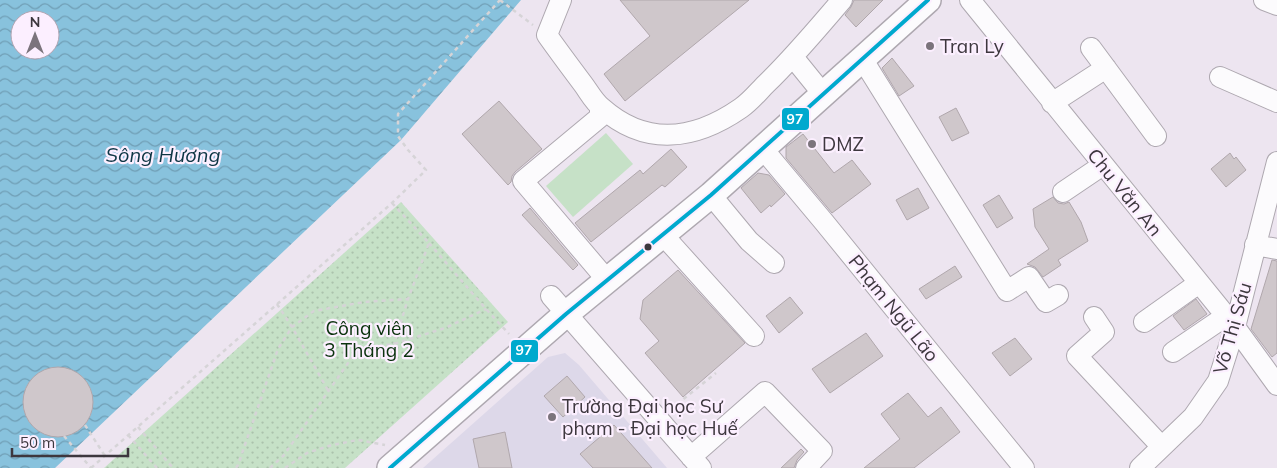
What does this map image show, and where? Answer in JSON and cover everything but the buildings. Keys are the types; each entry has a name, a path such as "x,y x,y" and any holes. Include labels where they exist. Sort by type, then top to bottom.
{"main road":[{"path":"388,457 558,305 607,280 711,195 928,0"}],"street":[{"path":"561,0 547,35 600,107 638,132 658,134 680,134 697,130 709,126 742,108 793,57 842,0"},
{"name":"Chu Văn An","path":"970,0 1231,321 1277,385"},
{"path":"1264,0 1277,5"},
{"path":"1090,48 1156,136"},
{"path":"793,57 823,94"},
{"path":"862,60 1006,291 1029,277 1046,302 1058,295"},
{"path":"1052,103 1106,68"},
{"path":"1220,77 1277,102"},
{"path":"600,107 600,117 523,181 607,280"},
{"name":"Phạm Ngũ Lão","path":"762,149 824,222 1024,468"},
{"path":"1063,192 1103,165"},
{"name":"Võ Thị Sáu","path":"1140,468 1193,417 1218,381 1231,321 1256,245 1276,174"},
{"path":"711,195 749,241 774,263"},
{"path":"663,235 754,336"},
{"path":"1256,245 1277,249"},
{"path":"1144,322 1199,283"},
{"path":"558,305 696,462 765,392 822,451 806,468"},
{"path":"1094,317 1104,332 1077,356 1161,446"},
{"path":"1174,352 1231,321"}],"path":[{"path":"64,436 91,468 392,203 426,170 398,136 398,114 500,0 547,35"},
{"path":"392,203 509,334"},
{"path":"394,344 408,299 429,243"},
{"path":"236,468 278,349 292,327 314,312 364,302 408,299"},
{"path":"277,304 329,392"},
{"path":"270,468 284,455 355,354 371,347 394,344 445,328 486,309"},
{"path":"658,419 716,373"},
{"path":"85,425 105,456"},
{"path":"138,427 173,468"},
{"path":"128,435 157,468"},
{"path":"285,468 307,453 332,444 358,440 388,457"}],"shaded area":[{"name":"Trường Đại học Sư phạm - Đại học Huế","path":"565,353 579,365 667,468 423,468 548,357"}],"green space":[{"path":"606,133 633,164 573,217 546,186"},
{"name":"Công viên 3 Tháng 2","path":"401,202 508,322 345,468 104,468"}],"water":[{"name":"Sông Hương","path":"0,0 521,0 401,140 55,468 0,468"}],"transit line":[{"name":"97","path":"390,468 566,314 711,195 928,0"}],"place":[{"name":"Tran Ly","path":"930,46"},
{"name":"DMZ","path":"812,144"},
{"name":"Trường Đại học Sư phạm - Đại học Huế","path":"552,417"}]}
